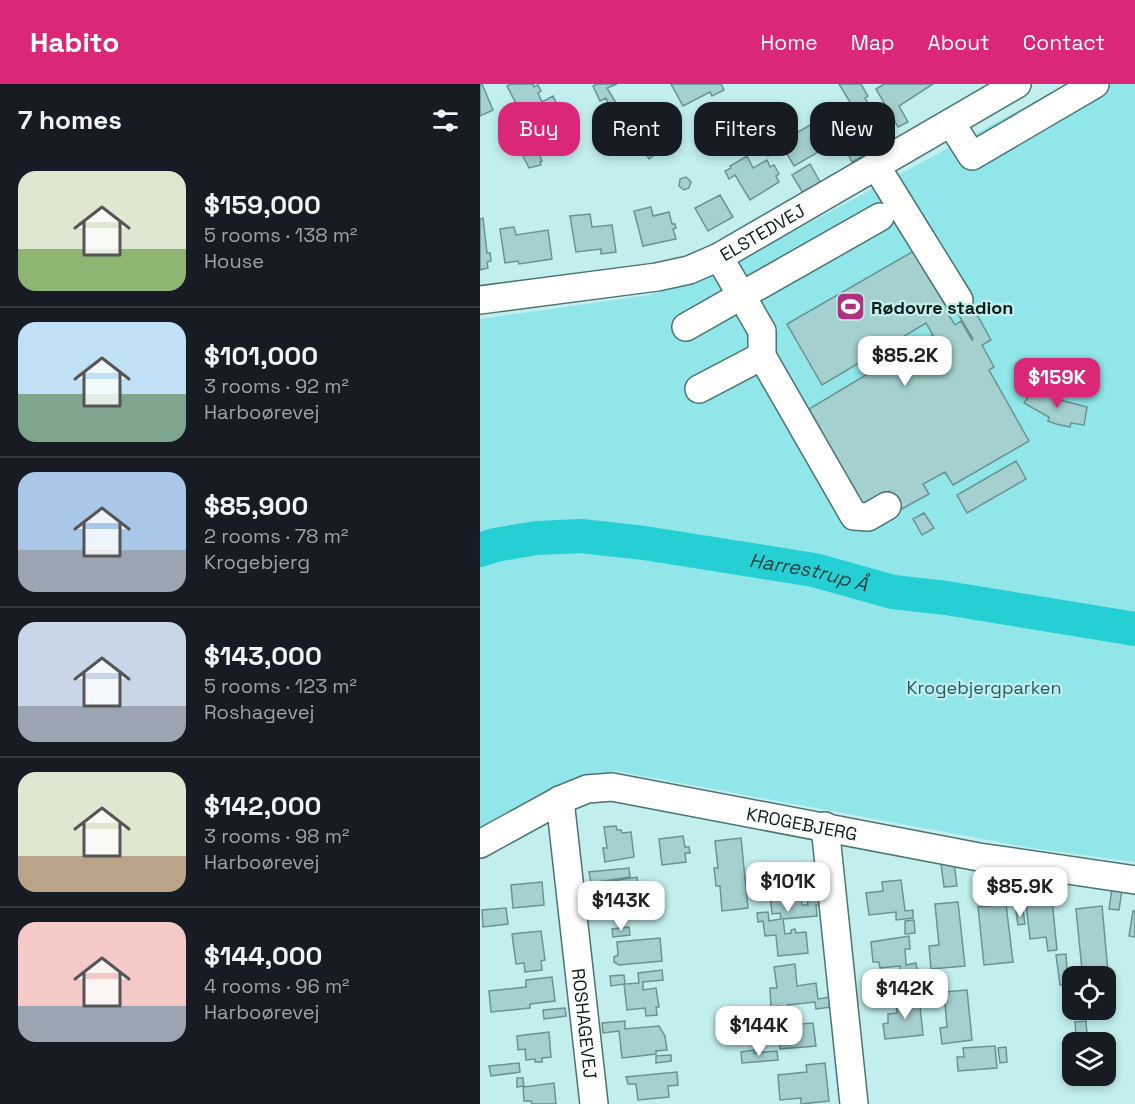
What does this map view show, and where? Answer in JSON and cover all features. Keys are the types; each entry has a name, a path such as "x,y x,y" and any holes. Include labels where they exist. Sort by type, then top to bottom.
{"street":[{"name":"ELSTEDVEJ","path":"480,300 657,277 689,270 719,257 1017,84"},
{"path":"951,123 972,156 1095,84"},
{"path":"876,166 959,300"},
{"path":"686,327 880,217"},
{"path":"719,257 762,331 762,356 854,516 868,517 886,506"},
{"path":"699,389 762,356"},
{"name":"KROGEBJERG","path":"480,844 560,800 587,789 612,788 825,826 979,857 1135,880"},
{"name":"ROSHAGEVEJ","path":"560,800 594,1104"},
{"path":"825,826 854,1104"}],"green space":[{"name":"Krogebjergparken","path":"1068,84 1135,84 1135,862 1031,848 616,771 571,779 539,794 480,828 480,319 649,295 701,281"}],"building":[{"path":"482,84 493,110 480,116 480,85"},
{"path":"533,84 534,87 538,85 541,91 538,93 542,102 515,102 507,86"},
{"path":"617,84 607,88 615,102 608,102 606,98 600,101 593,86"},
{"path":"671,84 721,84 724,90 712,96 710,92 683,106"},
{"path":"839,84 861,84 868,96 865,98 867,102 850,102"},
{"path":"884,84 933,84 899,106 908,122 898,127 895,122 895,102 884,102 876,89"},
{"path":"553,96 556,102 542,102"},
{"path":"810,125 811,156 794,166 788,156 798,156 798,132"},
{"path":"523,156 540,156 541,165 529,168"},
{"path":"747,156 753,168 767,160 770,167 774,165 779,174 776,176 779,182 750,200 735,175 729,179 725,171 731,168 730,166"},
{"path":"849,156 863,156 852,162"},
{"path":"810,164 820,182 803,193 792,175"},
{"path":"686,177 691,182 689,188 684,190 679,186 680,179"},
{"path":"720,195 733,217 708,231 695,208"},
{"path":"651,207 653,216 669,212 672,224 675,224 676,228 673,229 676,239 643,246 634,211"},
{"path":"590,214 592,227 612,225 616,252 601,254 601,249 576,252 570,216"},
{"path":"483,218 487,253 490,253 491,261 487,262 488,268 480,270 480,219"},
{"path":"514,227 516,235 548,230 552,259 519,264 518,261 505,263 500,229"},
{"path":"919,248 954,310 948,314 955,325 961,321 972,340 957,312 971,304 991,340 982,345 994,367 989,370 1029,441 953,485 945,472 923,484 929,494 900,510 889,491 859,508 816,432 821,430 809,409 933,335 926,323 822,385 787,324"},
{"path":"1035,387 1060,400 1087,407 1084,425 1071,423 1070,427 1056,424 1048,421 1049,417 1024,403"},
{"path":"1016,461 1026,479 967,513 957,495"},
{"path":"924,513 934,528 922,535 913,519"},
{"path":"616,826 617,830 621,830 622,833 631,832 634,857 605,862 603,848 607,848 604,827"},
{"path":"683,836 685,847 689,847 690,853 685,853 686,862 662,865 659,839"},
{"path":"741,838 748,908 722,911 720,886 716,886 714,868 718,868 715,841"},
{"path":"954,863 957,886 944,887 941,864"},
{"path":"629,868 630,877 591,883 589,872"},
{"path":"796,869 802,905 808,905 807,899 820,898 821,905 816,905 817,916 783,919 785,934 795,929 796,933 806,932 808,953 778,956 776,935 765,936 763,921 758,922 757,913 768,912 769,921 781,919 780,913 772,914 769,885 776,884 775,871"},
{"path":"637,877 639,891 654,890 655,899 641,901 642,913 619,916 616,906 612,906 611,897 590,899 588,885"},
{"path":"901,880 905,911 913,910 913,918 896,920 896,912 869,915 866,893 883,891 882,882"},
{"path":"542,882 544,905 513,908 511,885"},
{"path":"1112,889 1122,890 1119,910 1109,909"},
{"path":"1044,896 1045,900 1052,900 1057,950 1048,951 1046,937 1030,939 1026,903 1033,902 1032,898"},
{"path":"958,902 965,966 931,969 929,946 939,945 935,904"},
{"path":"1006,904 1013,962 984,965 978,907"},
{"path":"1102,906 1108,966 1082,966 1076,909"},
{"path":"506,908 508,924 483,927 482,910"},
{"path":"1016,911 1023,911 1025,924 1018,925"},
{"path":"1133,911 1135,911 1135,937 1129,936"},
{"path":"914,920 915,933 905,934 905,921"},
{"path":"629,927 630,935 613,937 612,929"},
{"path":"541,931 545,960 541,961 542,970 525,972 524,963 516,964 512,934"},
{"path":"909,936 910,949 905,949 906,965 916,963 918,976 901,978 900,966 880,968 879,962 873,962 871,942"},
{"path":"660,938 662,961 619,965 614,962 614,957 618,955 617,942"},
{"path":"1066,954 1067,966 1062,966 1062,985 1060,985 1056,955"},
{"path":"795,964 797,986 816,983 818,999 830,997 831,1007 816,1009 815,1002 788,1005 789,1009 778,1010 778,1006 771,1007 770,988 777,988 774,967"},
{"path":"662,970 663,980 643,982 643,990 656,988 659,1007 656,1007 657,1015 646,1016 645,1008 627,1010 624,984 611,986 610,976 624,975 625,984 639,983 638,973"},
{"path":"552,977 555,1001 530,1004 530,1008 491,1012 489,991 526,987 526,980"},
{"path":"923,982 925,992 914,993 913,983"},
{"path":"967,990 972,1040 942,1044 940,1028 947,1027 944,992"},
{"path":"919,996 923,1035 885,1039 883,1024 888,1023 888,1014 897,1013 896,999"},
{"path":"565,1008 566,1016 544,1019 543,1010"},
{"path":"788,1020 788,1025 813,1023 816,1046 780,1049 778,1021"},
{"path":"625,1021 625,1029 659,1026 665,1036 667,1050 656,1051 656,1054 622,1058 619,1031 603,1033 602,1023"},
{"path":"1086,1021 1087,1032 1076,1032 1075,1022"},
{"path":"549,1032 551,1057 542,1058 542,1062 535,1062 535,1059 526,1060 525,1049 518,1050 517,1036"},
{"path":"995,1046 997,1068 958,1071 957,1057 964,1057 963,1048"},
{"path":"1006,1047 1007,1062 1000,1063 998,1048"},
{"path":"754,1050 754,1053 777,1051 778,1060 742,1063 741,1052"},
{"path":"671,1055 671,1061 656,1063 656,1056"},
{"path":"519,1063 520,1072 491,1076 489,1066"},
{"path":"825,1063 829,1101 801,1104 801,1098 780,1100 778,1075 807,1072 806,1065"},
{"path":"677,1072 678,1085 668,1086 669,1097 638,1100 636,1084 628,1084 626,1077"},
{"path":"517,1078 523,1078 524,1087 554,1083 556,1104 532,1104 531,1101 524,1101 523,1086 517,1087"}],"waterway":[{"name":"Harrestrup Å","path":"480,550 495,545 537,538 581,536 644,543 814,570 893,592 946,598 1135,629"}],"place":[{"name":"Rødovre stadion","path":"850,307"}]}
